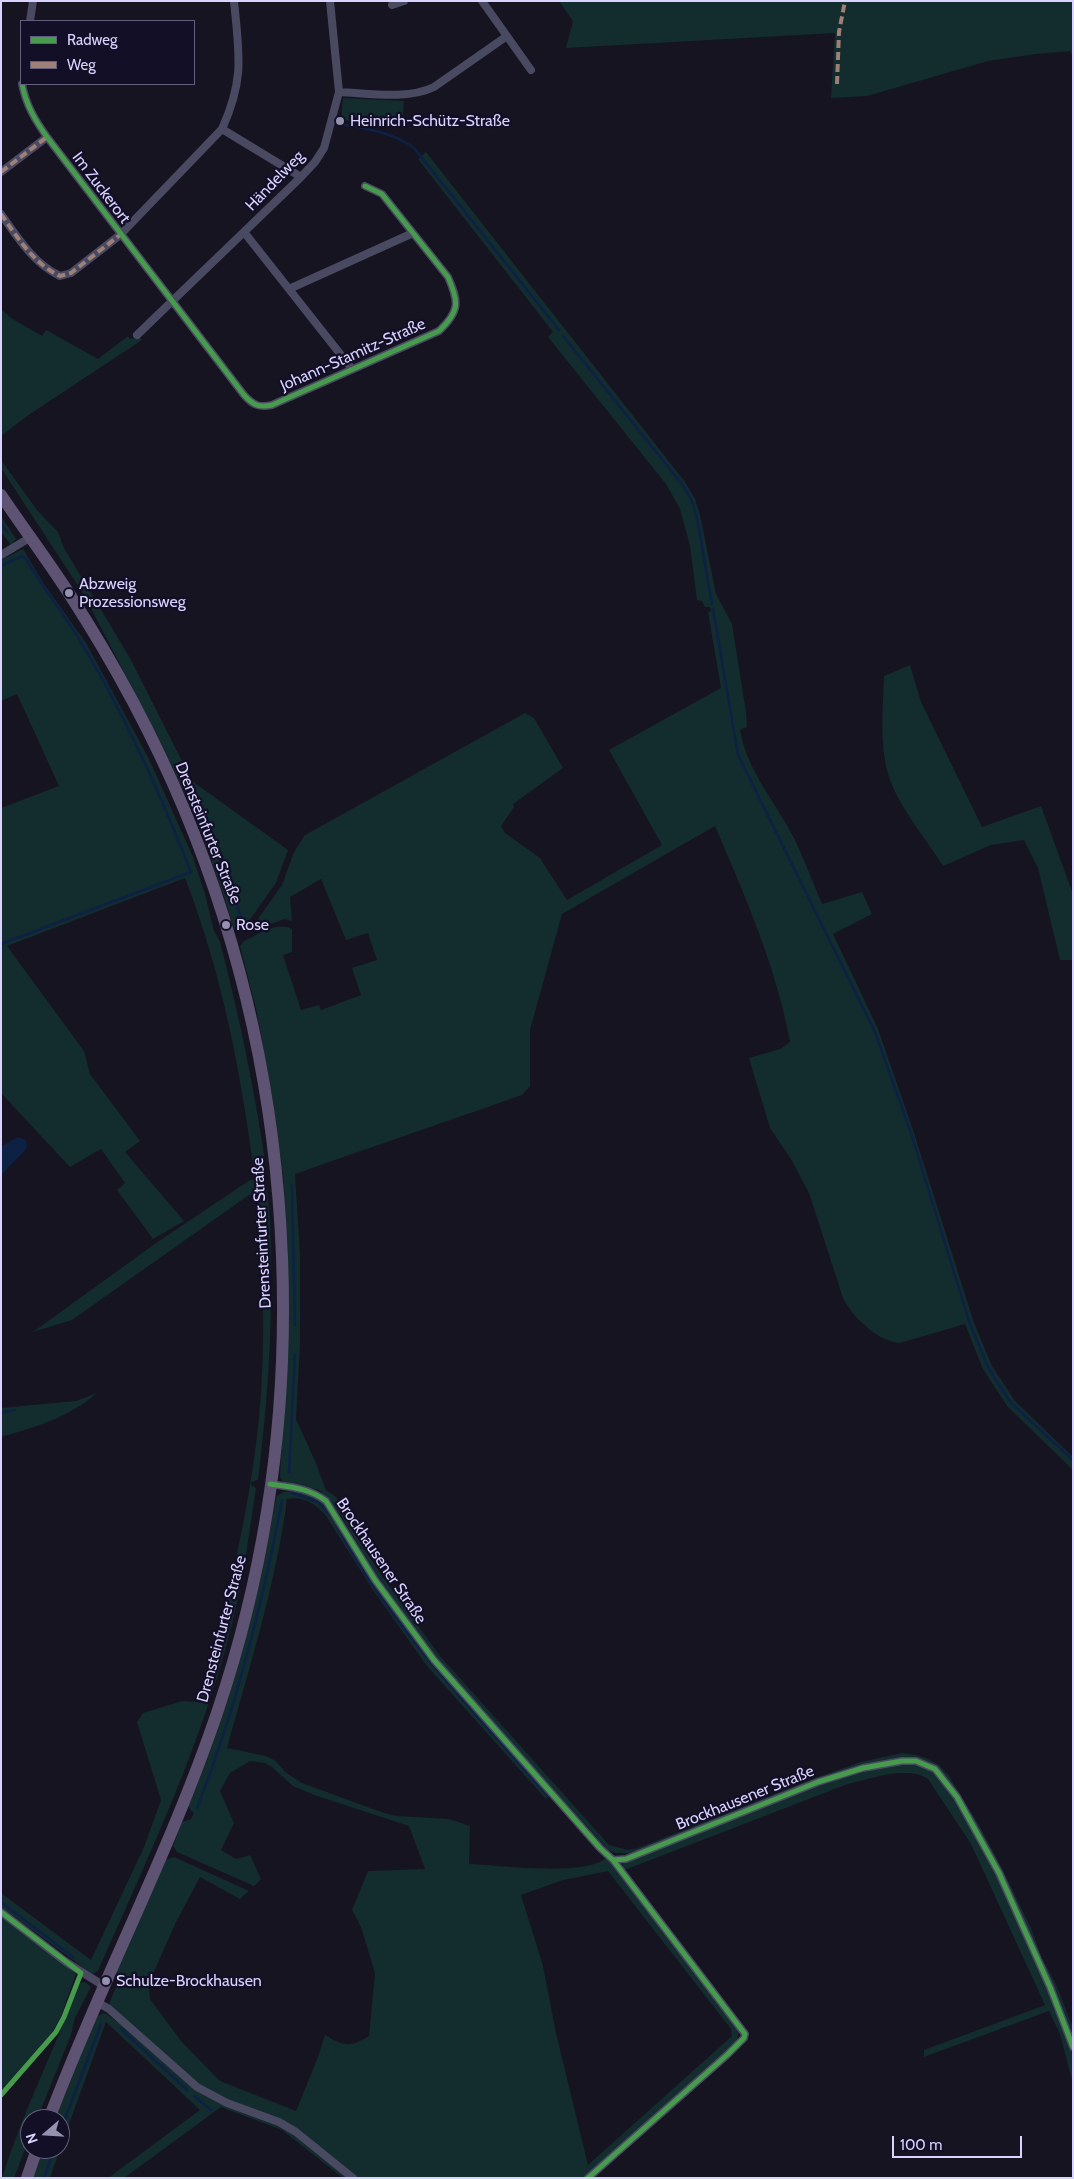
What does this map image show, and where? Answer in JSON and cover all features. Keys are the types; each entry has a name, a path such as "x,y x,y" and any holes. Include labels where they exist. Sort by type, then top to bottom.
{"main road":[{"name":"Drensteinfurter Straße","path":"1,495 31,537 101,645 159,754 183,807 210,875 231,940 250,1015 272,1134 282,1247 283,1316 278,1418 270,1484 255,1574 236,1651 219,1707 181,1811 97,2002 53,2109"},
{"path":"26,2178 33,2159"}],"street":[{"path":"30,20 32,1"},
{"name":"Im Zuckerort","path":"120,235 222,129 233,104 240,61 234,1"},
{"name":"Händelweg","path":"137,335 301,177 315,162 324,148 339,92 330,1"},
{"path":"392,5 404,1"},
{"path":"482,1 531,70"},
{"path":"339,92 406,94 421,92 434,87 507,36"},
{"name":"Im Zuckerort","path":"22,85 25,100 32,116 172,302"},
{"path":"222,129 301,177"},
{"path":"1,172 47,137"},
{"name":"Johann-Stamitz-Straße","path":"172,302 252,404 261,407 272,405 439,331 453,318 456,304 454,290 448,277 382,194 365,186"},
{"path":"1,214 19,241 47,270 60,276 71,273 120,235"},
{"path":"244,232 352,369"},
{"path":"289,289 412,233"},
{"path":"1,555 31,537"},
{"name":"Brockhausener Straße","path":"270,1484 304,1489 316,1494 326,1502 375,1580 434,1660 600,1848 613,1860 745,2034 744,2038 727,2055 588,2178"},
{"name":"Brockhausener Straße","path":"613,1860 626,1859 818,1782 891,1761 916,1761 935,1769 946,1780 976,1828 999,1873 1042,1970 1073,2047"},
{"path":"1,1912 81,1973 104,1986"},
{"path":"97,2002 109,2009 197,2087 227,2103 279,2122 296,2132 353,2178"}],"green space":[{"path":"559,1 1073,1 1073,57 1070,51 988,61 867,96 831,98 835,33 566,48 573,21"},
{"path":"343,98 404,101 402,126 341,120"},
{"path":"426,152 685,482 695,499 716,594 732,624 746,712 747,727 740,730 749,759 763,787 795,840 822,904 862,892 872,914 833,934 878,1029 913,1130 974,1323 992,1366 1015,1401 1073,1457 1073,1470 1007,1406 983,1369 965,1324 900,1343 892,1342 875,1333 859,1320 843,1298 809,1193 791,1159 770,1128 749,1058 780,1049 790,1042 777,986 768,959 715,826 562,914 530,1030 530,1086 522,1095 295,1174 300,1254 300,1344 296,1419 326,1490 336,1497 358,1539 382,1576 440,1656 609,1845 628,1850 638,1848 815,1778 861,1762 902,1753 928,1759 939,1765 949,1776 979,1825 1002,1868 1031,1928 1042,1958 1056,1984 1073,2028 1073,2038 959,1796 937,1768 903,1758 863,1765 633,1853 616,1853 608,1850 436,1659 379,1580 340,1514 329,1500 319,1490 283,1482 280,1477 288,1318 288,1250 283,1174 272,1096 257,1013 240,946 244,941 274,927 292,929 292,952 283,955 301,1010 319,1005 321,1010 361,995 352,968 377,960 368,933 346,940 321,879 290,897 292,921 284,919 248,933 282,885 294,852 305,835 525,713 534,718 563,768 513,804 514,807 501,826 505,833 540,858 567,900 662,845 609,750 721,688 708,612 711,611 710,607 705,607 702,601 697,600 690,546 680,509 666,484 548,337 553,332 418,159"},
{"path":"1,309 11,318 42,336 46,330 98,359 128,336 130,339 138,336 142,340 30,414 1,436"},
{"path":"1,460 37,510 58,532 64,548 130,658 192,781 288,850 276,883 241,932 234,929 194,814 165,751 84,595 1,468"},
{"path":"1,516 16,539 11,545 1,532"},
{"path":"23,549 44,584 86,643 149,759 193,857 214,931 220,942 251,1078 265,1161 262,1169 254,1173 243,1098 220,987 210,950 185,878 7,946 84,1051 90,1074 140,1141 125,1152 184,1221 153,1239 117,1190 125,1183 101,1149 70,1167 1,1093 1,808 59,786 17,694 1,701 1,560"},
{"path":"910,665 921,702 982,827 1041,806 1073,894 1073,960 1060,960 1038,868 1024,840 991,845 943,866 898,797 888,774 883,747 884,676"},
{"path":"262,1179 266,1182 270,1234 271,1320 268,1373 258,1480 251,1482 251,1485 256,1488 236,1607 210,1701 176,1792 98,1971 92,1974 1,1907 1,1893 91,1960 144,1847 161,1800 137,1722 143,1713 182,1701 198,1702 227,1597 243,1526 255,1454 261,1390 263,1306 258,1195 249,1195 72,1320 33,1332 156,1243 250,1180"},
{"path":"97,1393 76,1409 64,1415 40,1425 1,1437 1,1408 76,1401"},
{"path":"291,1491 313,1496 323,1503 373,1581 551,1795 546,1799 427,1666 373,1590 326,1516 309,1502 293,1498 287,1499 269,1593 227,1748 266,1756 276,1761 285,1772 302,1783 384,1813 397,1816 449,1819 470,1826 469,1864 561,1869 595,1864 606,1858 739,2031 736,2043 584,2178 356,2178 297,2131 218,2096 198,2085 109,2004 116,1987 117,1970 165,1860 174,1857 249,1891 240,1899 200,1877 176,1922 149,1983 150,1999 181,2041 220,2081 296,2111 325,2035 347,2044 369,2036 375,1973 361,1927 352,1910 368,1871 425,1869 409,1826 314,1795 293,1786 265,1763 250,1761 230,1773 220,1791 234,1823 221,1850 236,1859 250,1855 261,1879 254,1886 177,1852 173,1846 182,1822 191,1819 194,1813 189,1808 189,1805 218,1730 242,1654 261,1576 276,1497 283,1492","holes":["608,1871 731,2029 732,2036 588,2165 556,2033 543,1966 521,1895 563,1880"]},
{"path":"891,1764 916,1764 931,1771 954,1798 997,1874 1066,2031 1073,2057 1073,2084 1060,2034 1049,2011 924,2057 924,2050 1045,2005 971,1844 928,1779 920,1775 910,1773 888,1774 845,1785 622,1871 623,1864 626,1861 818,1785"},
{"path":"1,1916 76,1974 61,2016 53,2031 1,2091"},
{"path":"85,1982 91,1987 75,2018 71,2035 41,2109 27,2109 29,2104 80,1983"},
{"path":"105,2013 125,2027 196,2090 268,2120 295,2135 350,2178 343,2178 282,2130 221,2107 124,2178 108,2178 200,2110 106,2022 70,2121 70,2109 59,2109 97,2016"},
{"path":"20,2128 21,2159 14,2178 2,2178"},
{"path":"40,2159 57,2159 50,2178 33,2178"}],"water":[{"path":"19,1137 26,1140 27,1148 1,1175 1,1146"}],"waterway":[{"path":"341,124 389,135 414,148 559,330"},
{"path":"563,336 682,484 692,501 697,518 712,604"},
{"path":"1,524 7,532"},
{"path":"1,566 22,556 25,558 76,634 109,691 139,750 191,872 1,944"},
{"path":"713,609 738,755 875,1032 911,1133 970,1324 989,1369 1011,1403 1073,1460"},
{"path":"205,812 243,923"},
{"path":"292,1185 295,1325"},
{"path":"289,1472 295,1355"},
{"path":"1,1413 15,1410"},
{"path":"292,1493 318,1502 330,1515"},
{"path":"197,1808 224,1733 247,1657 282,1501"},
{"path":"337,1526 358,1563 408,1634 463,1700 548,1796"},
{"path":"1,1902 73,1957"},
{"path":"69,2109 101,2024"},
{"path":"120,2028 187,2090"},
{"path":"194,2096 211,2110"},
{"path":"44,2178 51,2159"}],"marked path":[{"path":"837,84 839,32 845,1"},
{"path":"1,172 47,137"},
{"path":"1,214 34,257 60,276 71,273 120,235"}],"cycle path":[{"path":"22,85 32,112 47,137 244,395 256,405 272,405 439,331 454,312 456,300 448,277 382,194 365,186"},
{"path":"270,1484 292,1487 313,1493 326,1501 375,1580 434,1660 600,1848 613,1860 745,2034 744,2038 727,2055 588,2178"},
{"path":"613,1860 626,1859 818,1782 863,1768 902,1761 916,1761 935,1769 957,1797 999,1873 1050,1987 1073,2047"},
{"path":"1,1912 81,1973 64,2017 56,2032 1,2095"}],"place":[{"name":"Heinrich-Schütz-Straße","path":"340,121"},
{"name":"Abzweig Prozessionsweg","path":"69,593"},
{"name":"Rose","path":"226,925"},
{"name":"Schulze-Brockhausen","path":"106,1981"}]}
